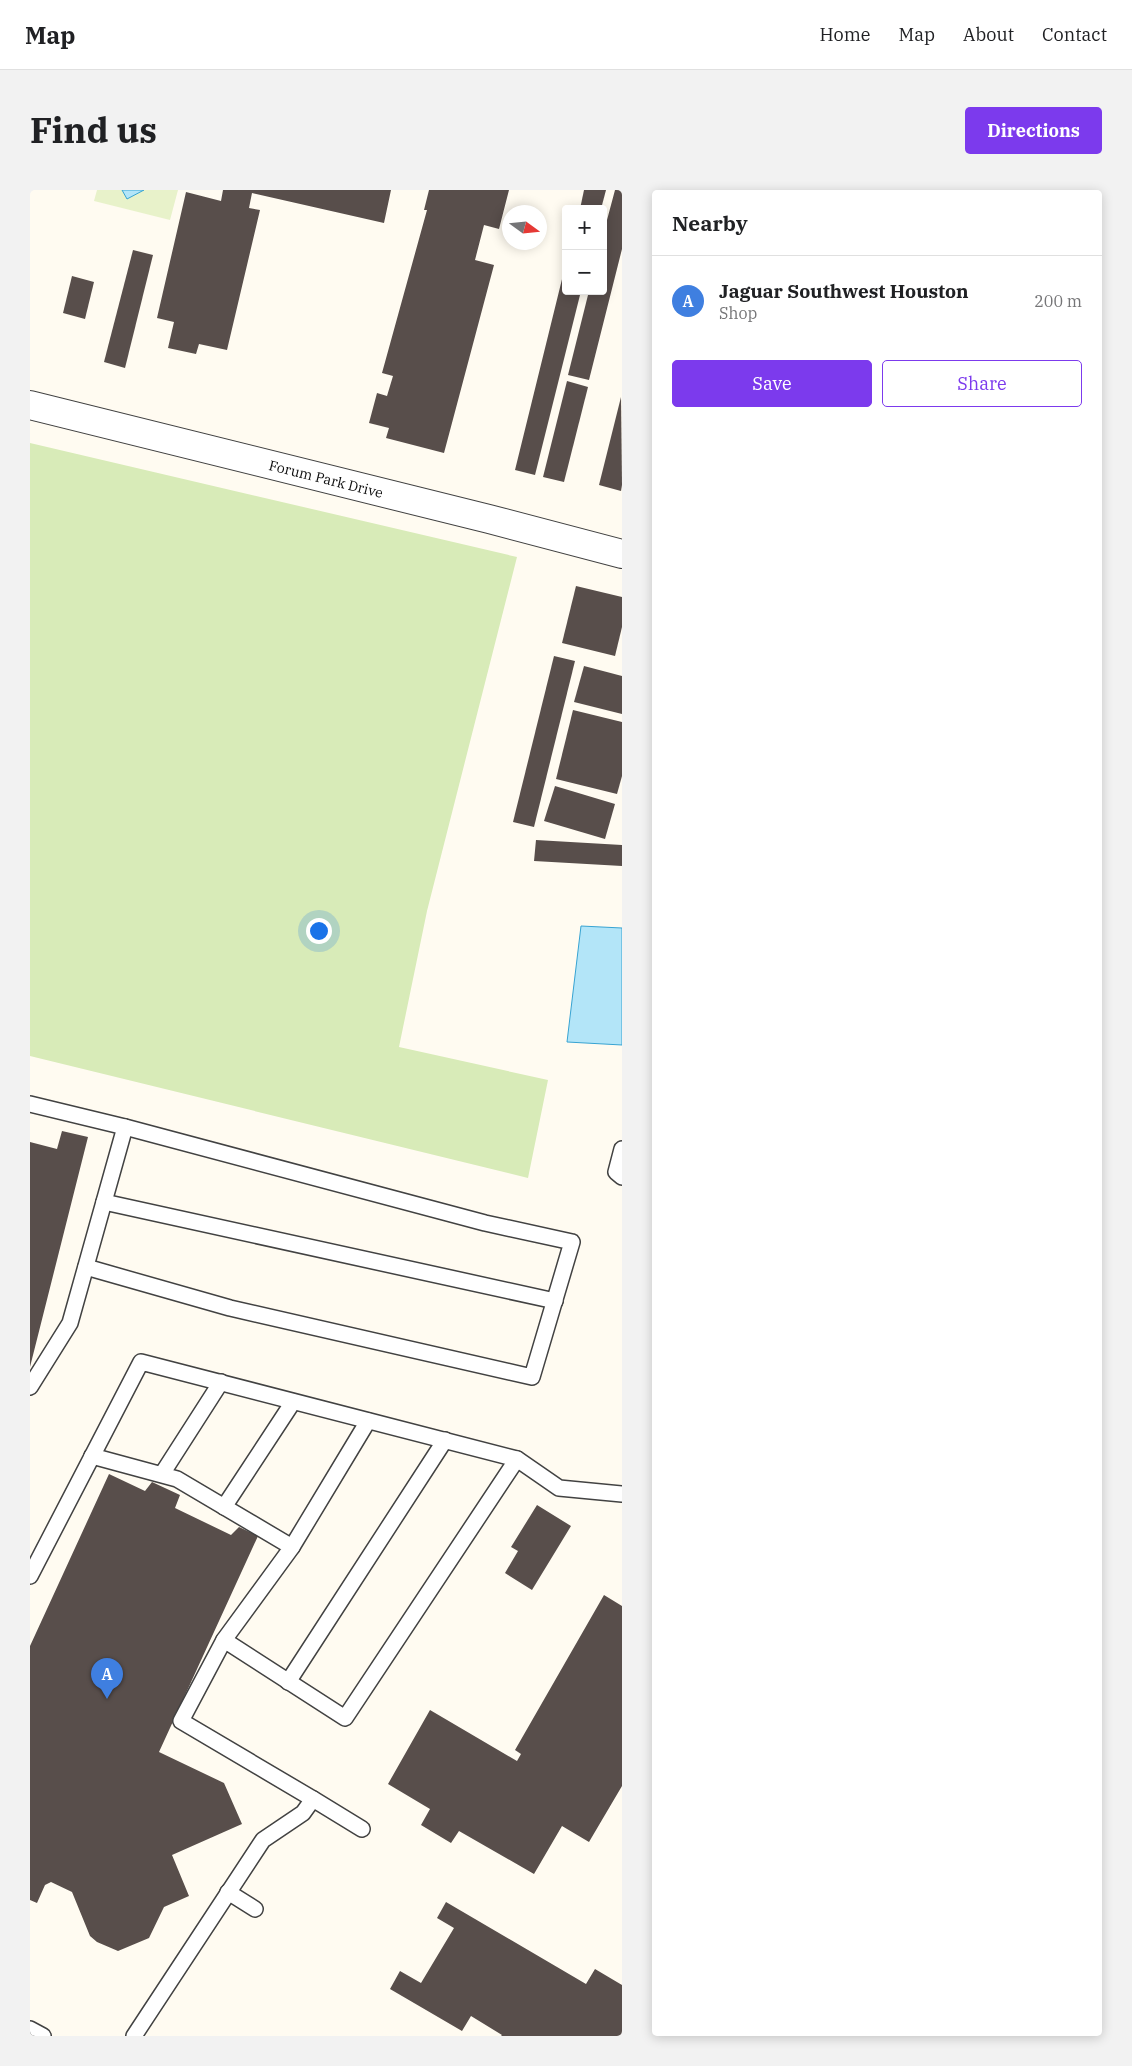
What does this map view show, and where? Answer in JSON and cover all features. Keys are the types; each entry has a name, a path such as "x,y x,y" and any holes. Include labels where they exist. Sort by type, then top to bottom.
{"street":[{"name":"Forum Park Drive","path":"30,406 622,554"}],"lane":[{"path":"30,1104 125,1127 485,1223 572,1242 532,1377 230,1308 86,1267"},
{"path":"30,1387 70,1323 125,1127"},
{"path":"622,1149 616,1172 622,1177"},
{"path":"104,1202 555,1301"},
{"path":"30,1576 141,1362 517,1459 559,1488 622,1494"},
{"path":"162,1474 221,1382"},
{"path":"224,1507 294,1402"},
{"path":"362,1829 182,1721 224,1640 292,1547 368,1421"},
{"path":"288,1682 445,1440"},
{"path":"92,1456 178,1479 292,1547"},
{"path":"224,1640 345,1718 517,1459"},
{"path":"134,2036 263,1840 304,1813 313,1799"},
{"path":"228,1892 255,1909"},
{"path":"30,2029 43,2036"}],"green space":[{"path":"97,190 178,190 170,220 94,201"},
{"path":"30,443 517,557 427,911 399,1047 548,1080 528,1178 30,1056"}],"water":[{"path":"122,190 144,190 127,199"},
{"path":"581,926 622,928 622,1045 567,1042"}],"building":[{"path":"223,190 391,190 384,223 252,193 249,208 260,210 227,350 199,344 196,354 168,348 174,322 157,318 186,192 221,201"},
{"path":"429,190 509,190 505,205 502,205 502,217 499,229 484,225 475,260 494,265 444,453 386,438 389,428 369,423 377,393 387,396 393,376 382,373 427,210 424,210"},
{"path":"584,190 606,190 602,205 581,205"},
{"path":"615,190 622,190 622,249 589,380 568,375 588,295 607,295 607,220"},
{"path":"133,250 153,255 125,368 104,362"},
{"path":"72,276 94,282 85,319 63,313"},
{"path":"562,279 562,295 580,295 535,475 515,470"},
{"path":"567,381 588,387 564,482 543,477"},
{"path":"621,397 622,485 621,491 599,485"},
{"path":"576,586 622,597 622,627 615,656 562,643"},
{"path":"554,656 575,661 534,827 513,822"},
{"path":"584,666 622,676 622,714 574,702"},
{"path":"573,710 622,722 622,776 617,794 556,779"},
{"path":"555,786 615,804 605,839 544,821"},
{"path":"536,840 622,845 622,866 534,861"},
{"path":"62,1131 88,1137 30,1367 30,1142 57,1149"},
{"path":"109,1474 145,1491 152,1482 180,1495 175,1508 231,1535 239,1527 258,1536 159,1752 224,1783 242,1824 172,1855 189,1896 164,1907 149,1938 118,1951 97,1942 90,1936 72,1892 51,1882 45,1885 37,1903 30,1900 30,1646"},
{"path":"537,1505 571,1526 532,1590 505,1573 518,1551 511,1547"},
{"path":"604,1595 622,1606 622,1786 589,1842 562,1826 534,1874 459,1831 451,1843 421,1825 430,1809 388,1784 430,1710 517,1761 521,1754 515,1750"},
{"path":"446,1902 586,1984 595,1969 622,1985 622,2036 501,2036 471,2016 462,2031 390,1989 400,1971 421,1983 454,1928 437,1918"}],"place":[{"name":"Jaguar Southwest Houston","path":"107,1699"}]}
